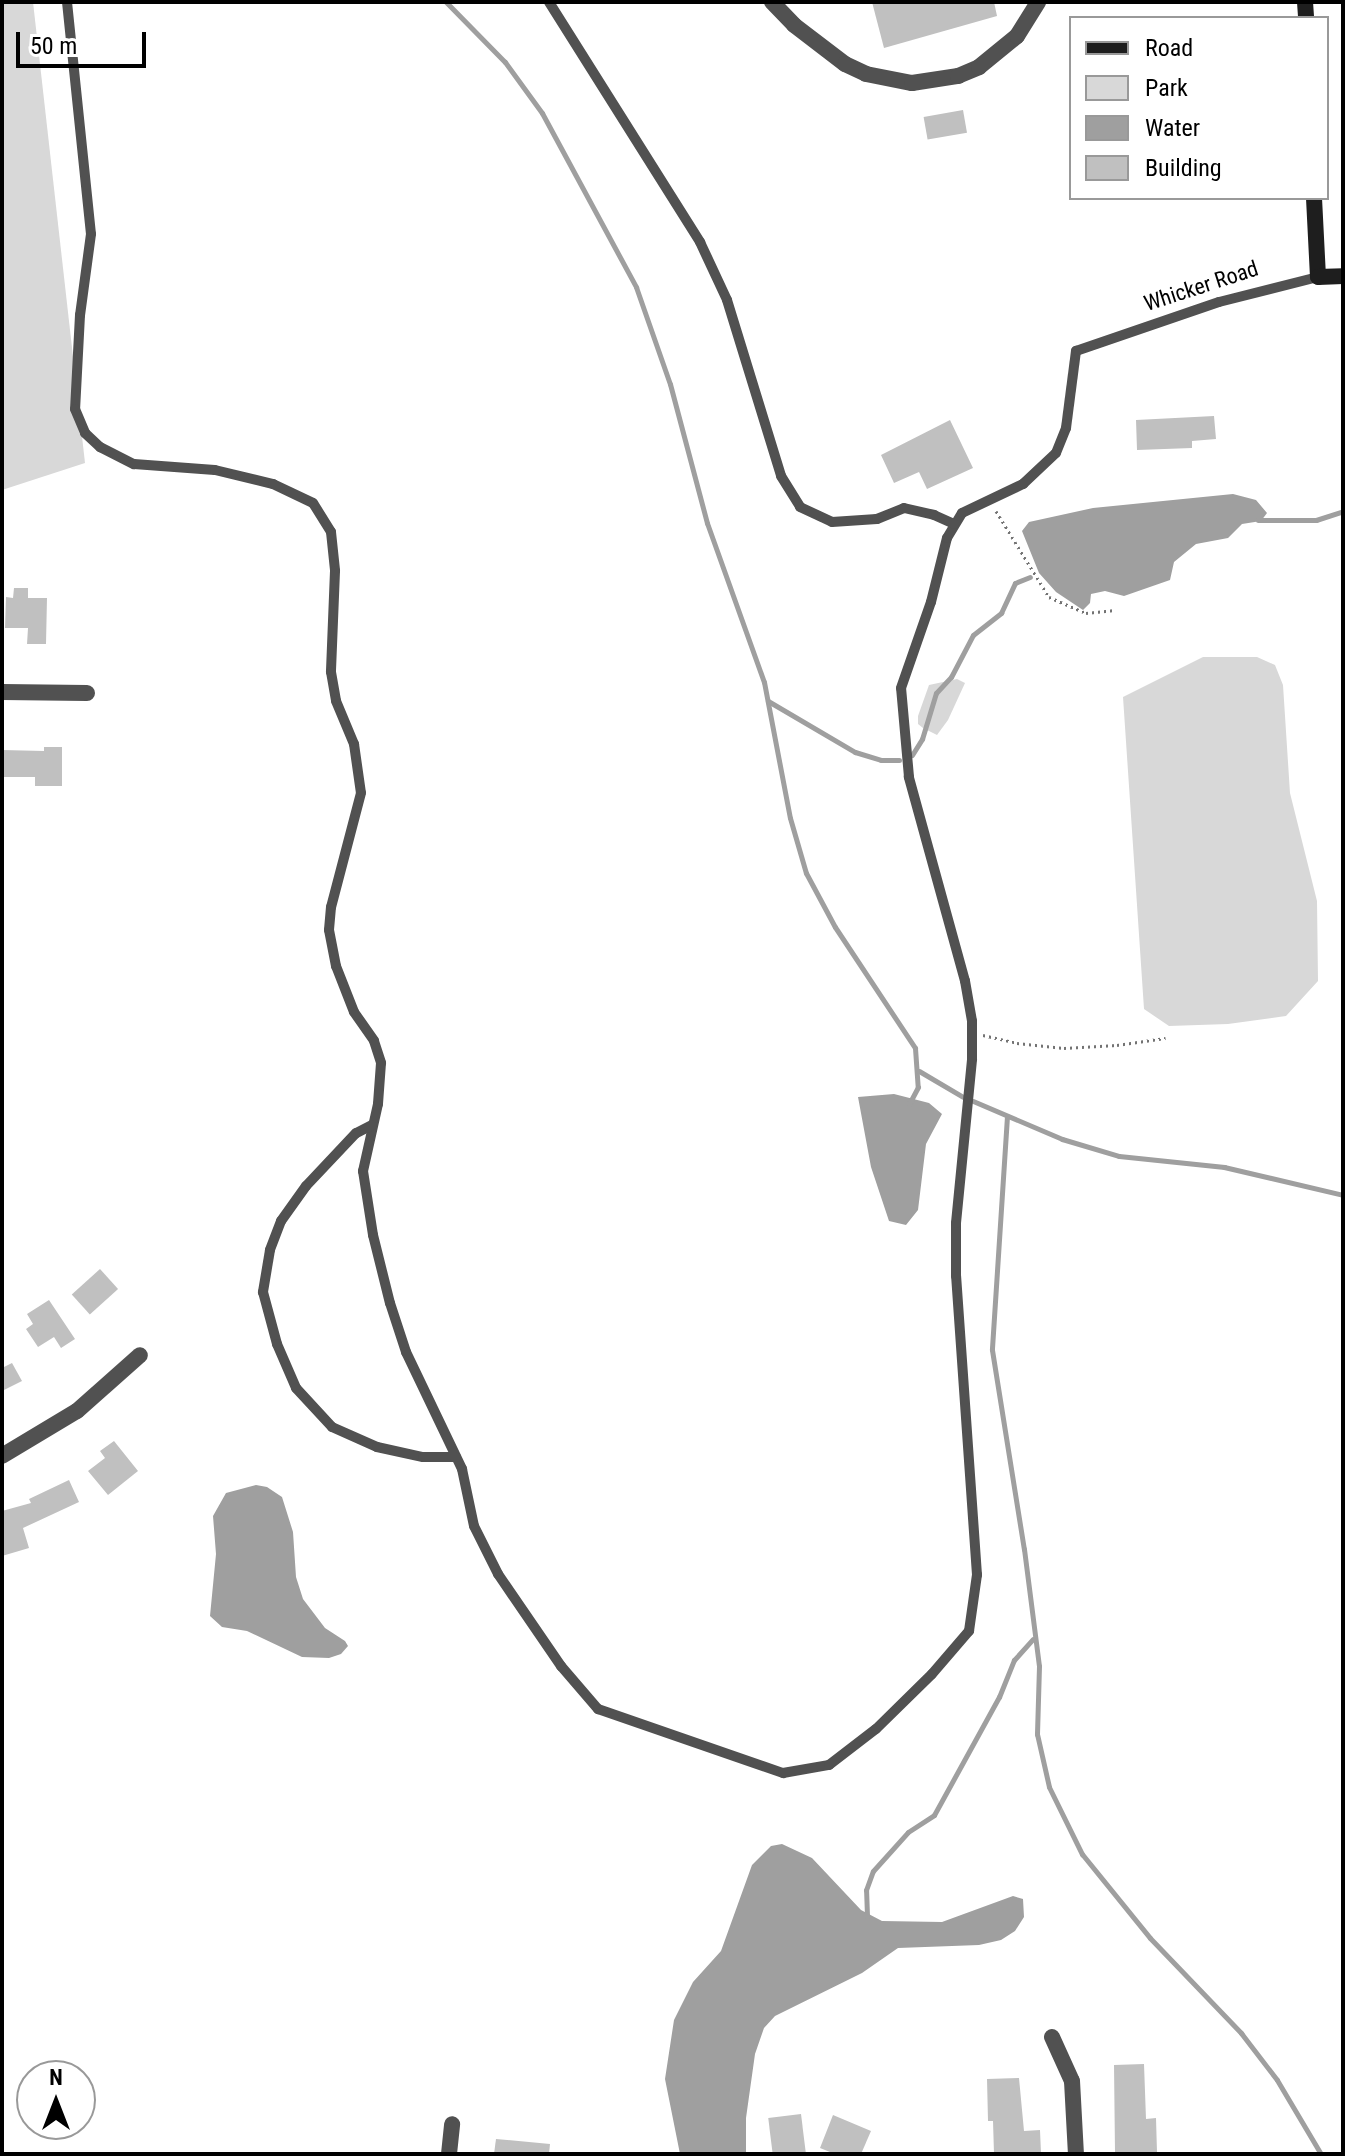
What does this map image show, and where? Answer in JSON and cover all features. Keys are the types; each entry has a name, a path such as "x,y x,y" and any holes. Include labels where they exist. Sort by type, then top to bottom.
{"street":[{"path":"772,2 794,25 845,64 866,74 912,83 958,76 979,67 1017,36 1038,2"},
{"path":"1314,200 1318,277"},
{"name":"Whicker Road","path":"1318,277 1343,276"},
{"path":"2,692 87,693"},
{"path":"2,1456 77,1411 140,1355"},
{"path":"1052,2037 1072,2081 1076,2154"},
{"path":"449,2154 452,2124"}],"lane":[{"path":"67,2 91,234 80,315 75,409 85,433 100,447 134,464 215,470 273,484 313,503 331,532 335,571 331,672 336,701 354,744 361,793 331,907 329,930 336,966 354,1012 374,1041 381,1063 378,1104 363,1171 373,1235 390,1303 406,1352 456,1457 474,1526 498,1574 561,1666 598,1709 783,1773 829,1765 876,1729 969,1631 975,1589 974,1518 956,1276 956,1223 972,1032 965,981 909,777 901,688 931,602 947,538 962,513 993,500"},
{"path":"549,2 700,242 727,300 781,476 800,507 832,522 877,519 904,508 934,515 954,524"},
{"name":"Whicker Road","path":"993,500 1040,470 1061,443 1076,351 1219,302 1318,277"},
{"path":"372,1125 356,1133 306,1186 281,1221 270,1250 263,1292 277,1344 296,1388 332,1427 377,1447 423,1457 456,1457"}],"path":[{"path":"993,500 997,513 1049,597 1086,613 1113,610"},
{"path":"972,1032 1017,1043 1064,1048 1165,1038"}],"green space":[{"path":"2,2 33,2 85,463 2,490"},
{"path":"1203,657 1257,657 1275,665 1283,685 1290,793 1317,901 1318,981 1286,1016 1228,1024 1169,1026 1144,1009 1123,697"},
{"path":"957,679 965,683 948,720 937,735 923,728 918,724 918,716 929,685"}],"water":[{"path":"1233,494 1256,500 1267,513 1261,521 1242,524 1228,538 1196,544 1174,562 1170,580 1124,596 1105,591 1091,594 1090,603 1083,610 1056,592 1039,573 1022,531 1029,522 1093,508"},
{"path":"894,1094 929,1103 942,1114 926,1144 918,1210 906,1225 889,1221 871,1167 858,1097"},
{"path":"256,1485 267,1487 282,1497 293,1532 296,1577 303,1599 325,1628 345,1641 348,1646 341,1654 329,1658 302,1657 247,1631 222,1627 210,1616 216,1554 213,1516 226,1493"},
{"path":"782,1844 812,1858 861,1910 882,1921 942,1922 1013,1896 1023,1899 1024,1917 1015,1931 1001,1940 979,1945 898,1948 862,1973 775,2016 764,2028 755,2054 746,2118 746,2154 680,2154 665,2079 674,2020 693,1982 721,1951 752,1865 771,1846"}],"building":[{"path":"872,2 994,2 997,16 884,48"},
{"path":"963,110 967,133 928,140 924,117"},
{"path":"1214,416 1216,439 1192,441 1192,448 1137,450 1136,420"},
{"path":"950,420 973,468 927,489 919,472 894,483 881,455"},
{"path":"14,588 28,588 28,598 47,598 46,644 27,644 28,628 5,628 6,597 13,598"},
{"path":"44,747 62,747 62,786 35,786 35,777 2,777 2,750 44,751"},
{"path":"100,1269 118,1289 90,1314 72,1294"},
{"path":"49,1300 75,1339 61,1348 54,1337 38,1347 26,1329 33,1324 27,1314"},
{"path":"12,1363 22,1381 2,1391 2,1368"},
{"path":"114,1441 138,1471 108,1495 88,1471 105,1458 100,1451"},
{"path":"69,1480 79,1502 23,1528 29,1548 2,1556 2,1511 31,1503 29,1499"},
{"path":"1144,2064 1146,2119 1156,2118 1157,2152 1115,2153 1114,2065"},
{"path":"1019,2078 1024,2131 1040,2130 1041,2154 994,2154 993,2121 988,2121 987,2079"},
{"path":"801,2114 806,2153 773,2154 768,2118"},
{"path":"833,2115 871,2131 861,2154 835,2154 820,2148"},
{"path":"496,2139 550,2144 549,2154 494,2154"}],"waterway":[{"path":"446,2 505,62 542,113 636,287 670,384 707,523 764,682 790,818 806,873 835,927 915,1048 918,1087 909,1104"},
{"path":"1258,520 1316,520 1343,511"},
{"path":"912,755 922,739 936,693 951,677 973,635 1001,613 1015,583 1030,577"},
{"path":"768,701 855,752 881,760 899,760"},
{"path":"919,1071 963,1097"},
{"path":"973,1101 1062,1139 1119,1156 1224,1167 1343,1195"},
{"path":"1007,1116 992,1350 1024,1549 1039,1666 1037,1734 1049,1787 1082,1854 1150,1938 1241,2033 1277,2080 1321,2154"},
{"path":"867,1916 866,1890 873,1871 908,1832 934,1815 999,1697 1014,1660 1033,1639"}]}
